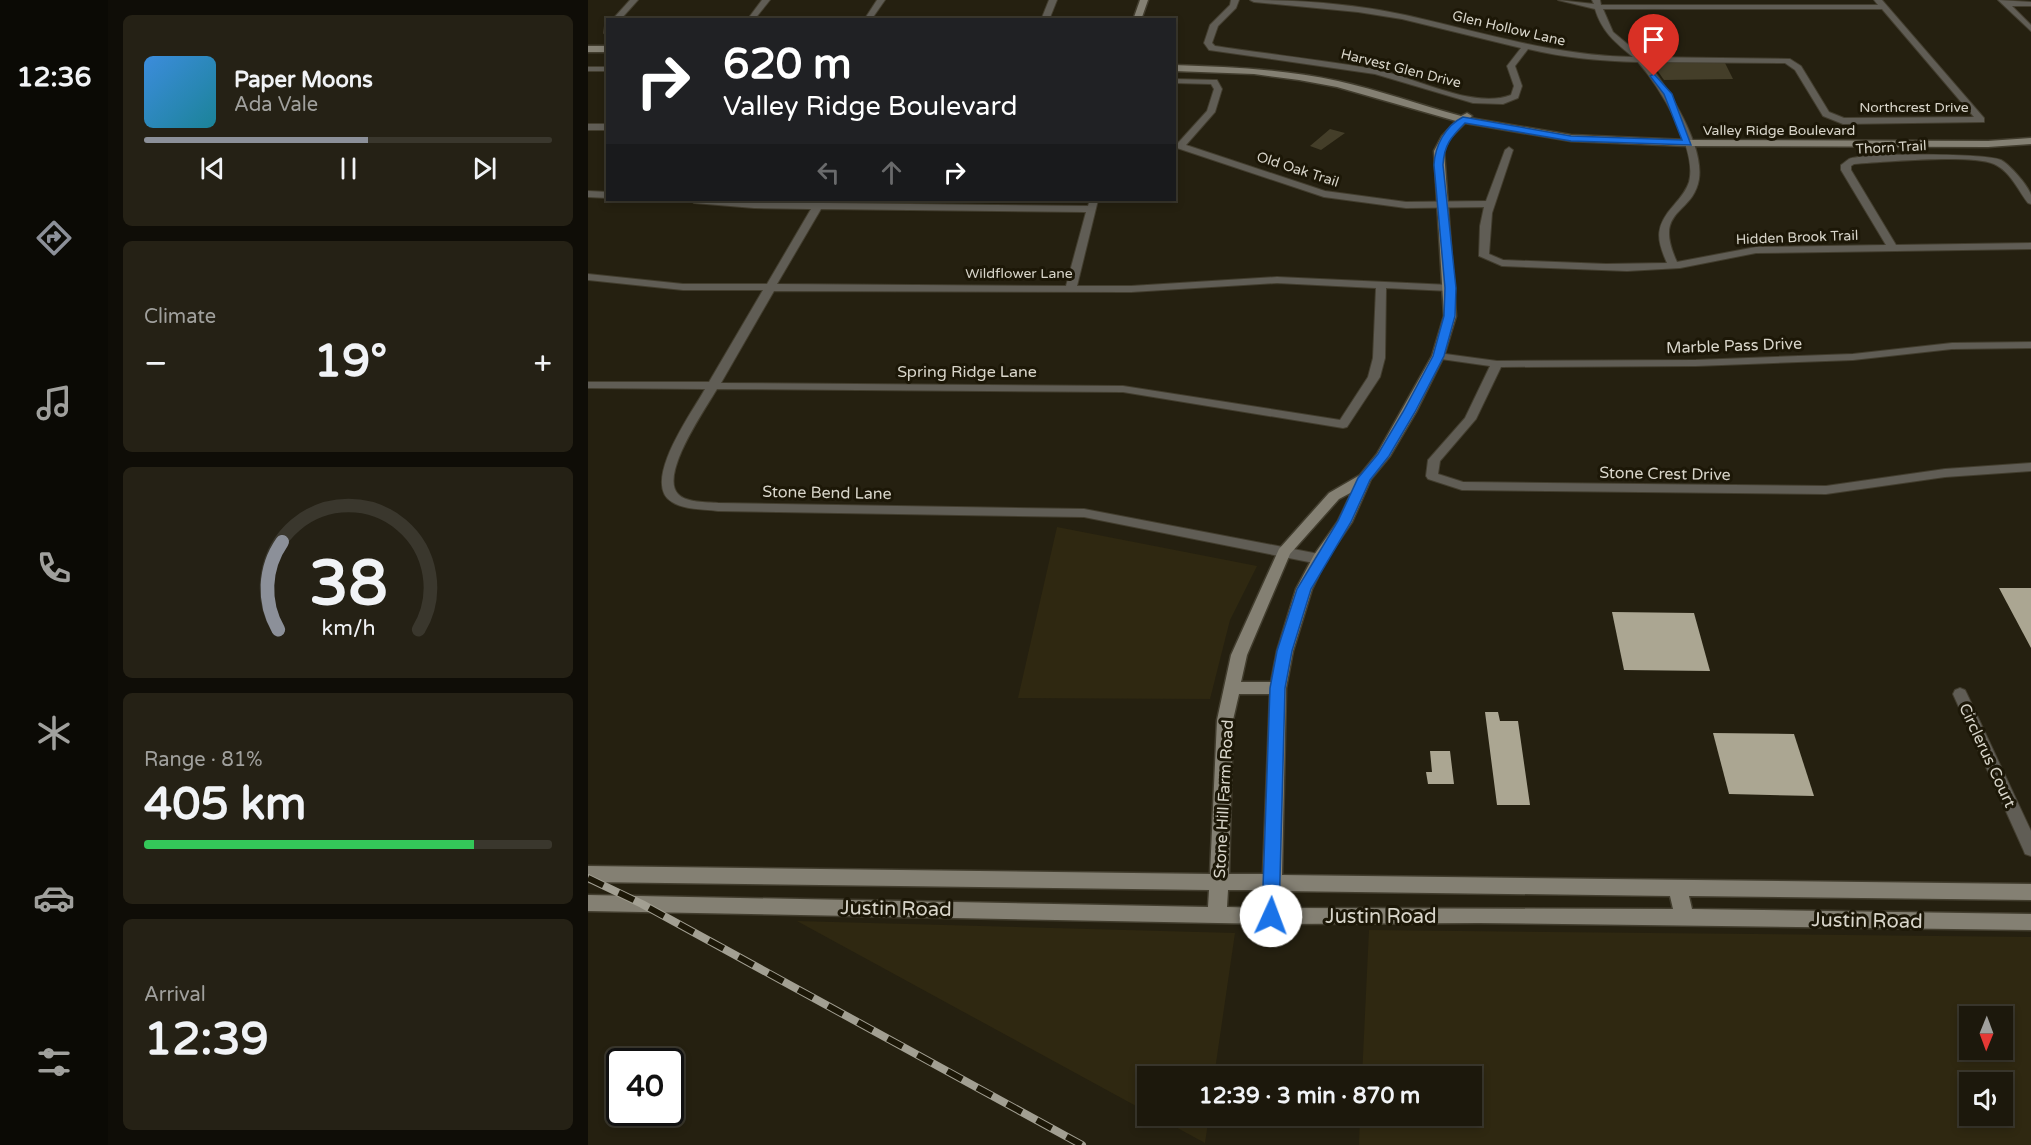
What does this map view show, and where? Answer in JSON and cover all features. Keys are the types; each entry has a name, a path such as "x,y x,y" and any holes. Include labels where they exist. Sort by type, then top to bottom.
{"main road":[{"path":"1138,18 1144,0"},
{"path":"588,49 606,49"},
{"path":"588,57 606,57"},
{"name":"Valley Ridge Boulevard","path":"1176,60 1245,63 1322,73 1467,116"},
{"name":"Valley Ridge Boulevard","path":"1176,68 1254,71 1299,77 1571,138 1988,144 2031,141"},
{"path":"1271,916 1278,688 1285,651 1304,589 1319,560 1345,522 1365,478 1399,430 1438,356 1450,316 1450,288 1439,151 1445,138 1467,116"},
{"name":"Stone Hill Farm Road","path":"1217,915 1224,798 1225,720 1239,655 1284,552 1329,501 1365,478"},
{"path":"1232,688 1278,688"},
{"name":"Justin Road","path":"588,874 1678,890 2031,892"},
{"path":"1678,890 1684,918"},
{"name":"Justin Road","path":"588,903 1271,916 2031,922"}],"street":[{"path":"617,18 634,0"},
{"path":"752,18 766,0"},
{"path":"868,18 881,0"},
{"path":"1046,18 1053,0"},
{"name":"Harvest Glen Drive","path":"1235,0 1233,6 1214,25 1208,43 1212,48 1359,68 1473,100 1503,101 1515,96 1518,86 1511,66 1525,48"},
{"name":"Glen Hollow Lane","path":"1254,0 1391,15 1525,48 1583,57 1787,61 1798,68 1826,114 1833,119"},
{"path":"1562,0 1597,3 1881,3"},
{"path":"2004,2 2031,4"},
{"path":"2004,2 2031,29"},
{"path":"1597,3 1610,34 1640,59 1668,94 1686,138 1695,171 1690,187 1662,226 1662,243 1673,266"},
{"name":"Northcrest Drive","path":"1833,119 1843,121 1981,120 1881,3"},
{"path":"588,69 606,69"},
{"path":"1176,81 1214,82 1218,89 1211,112 1178,145"},
{"path":"588,127 606,127"},
{"name":"Old Oak Trail","path":"1178,145 1324,194 1387,204 1488,204"},
{"path":"1488,204 1509,150"},
{"name":"Thorn Trail","path":"1893,248 1846,165 1852,161 1912,158 1997,162 2009,171 2031,201"},
{"path":"588,194 606,195"},
{"path":"736,201 1093,204 1071,288"},
{"name":"Stone Bend Lane","path":"819,203 672,457 666,486 671,497 681,502 718,507 1084,513 1319,560"},
{"name":"Hidden Brook Trail","path":"1488,204 1484,232 1484,256 1494,261 1602,267 1673,266 1736,252 2031,246"},
{"name":"Wildflower Lane","path":"588,277 683,287 1131,289 1277,280 1450,288"},
{"name":"Spring Ridge Lane","path":"588,385 1123,389 1342,424 1374,377 1379,358 1381,285"},
{"name":"Marble Pass Drive","path":"1438,356 1497,364 1776,361 1853,357 1952,346 2031,345"},
{"name":"Stone Crest Drive","path":"1497,364 1470,419 1434,460 1432,476 1442,482 1462,486 1826,490 1945,473 2031,467"},
{"name":"Circlerus Court","path":"1960,694 2031,849"}],"shaded area":[{"path":"1724,61 1733,79 1664,80 1652,63"},
{"path":"1330,129 1345,133 1321,150 1310,146"},
{"path":"1057,527 1257,566 1230,620 1210,699 1018,698"},
{"path":"797,921 1235,933 1216,1066 1137,1066 1137,1107"},
{"path":"1369,930 2031,937 2031,1145 1359,1145 1360,1126 1482,1126 1482,1066 1363,1066"},
{"path":"1174,1126 1208,1126 1205,1143"}],"building":[{"path":"1999,588 2031,588 2031,648"},
{"path":"1612,612 1694,613 1710,671 1624,670"},
{"path":"1485,712 1498,712 1500,721 1518,721 1530,805 1497,805"},
{"path":"1713,733 1794,734 1814,796 1729,794"},
{"path":"1430,751 1450,751 1454,784 1428,784 1426,772 1432,772"}],"railway":[{"path":"588,878 642,904 1082,1145"}],"route":[{"path":"1271,916 1278,688 1285,651 1304,589 1319,560 1345,522 1365,478 1383,456 1409,412 1438,356 1450,316 1450,288 1438,165 1439,151 1445,138 1463,120 1571,138 1687,143 1668,94 1654,76"}]}
